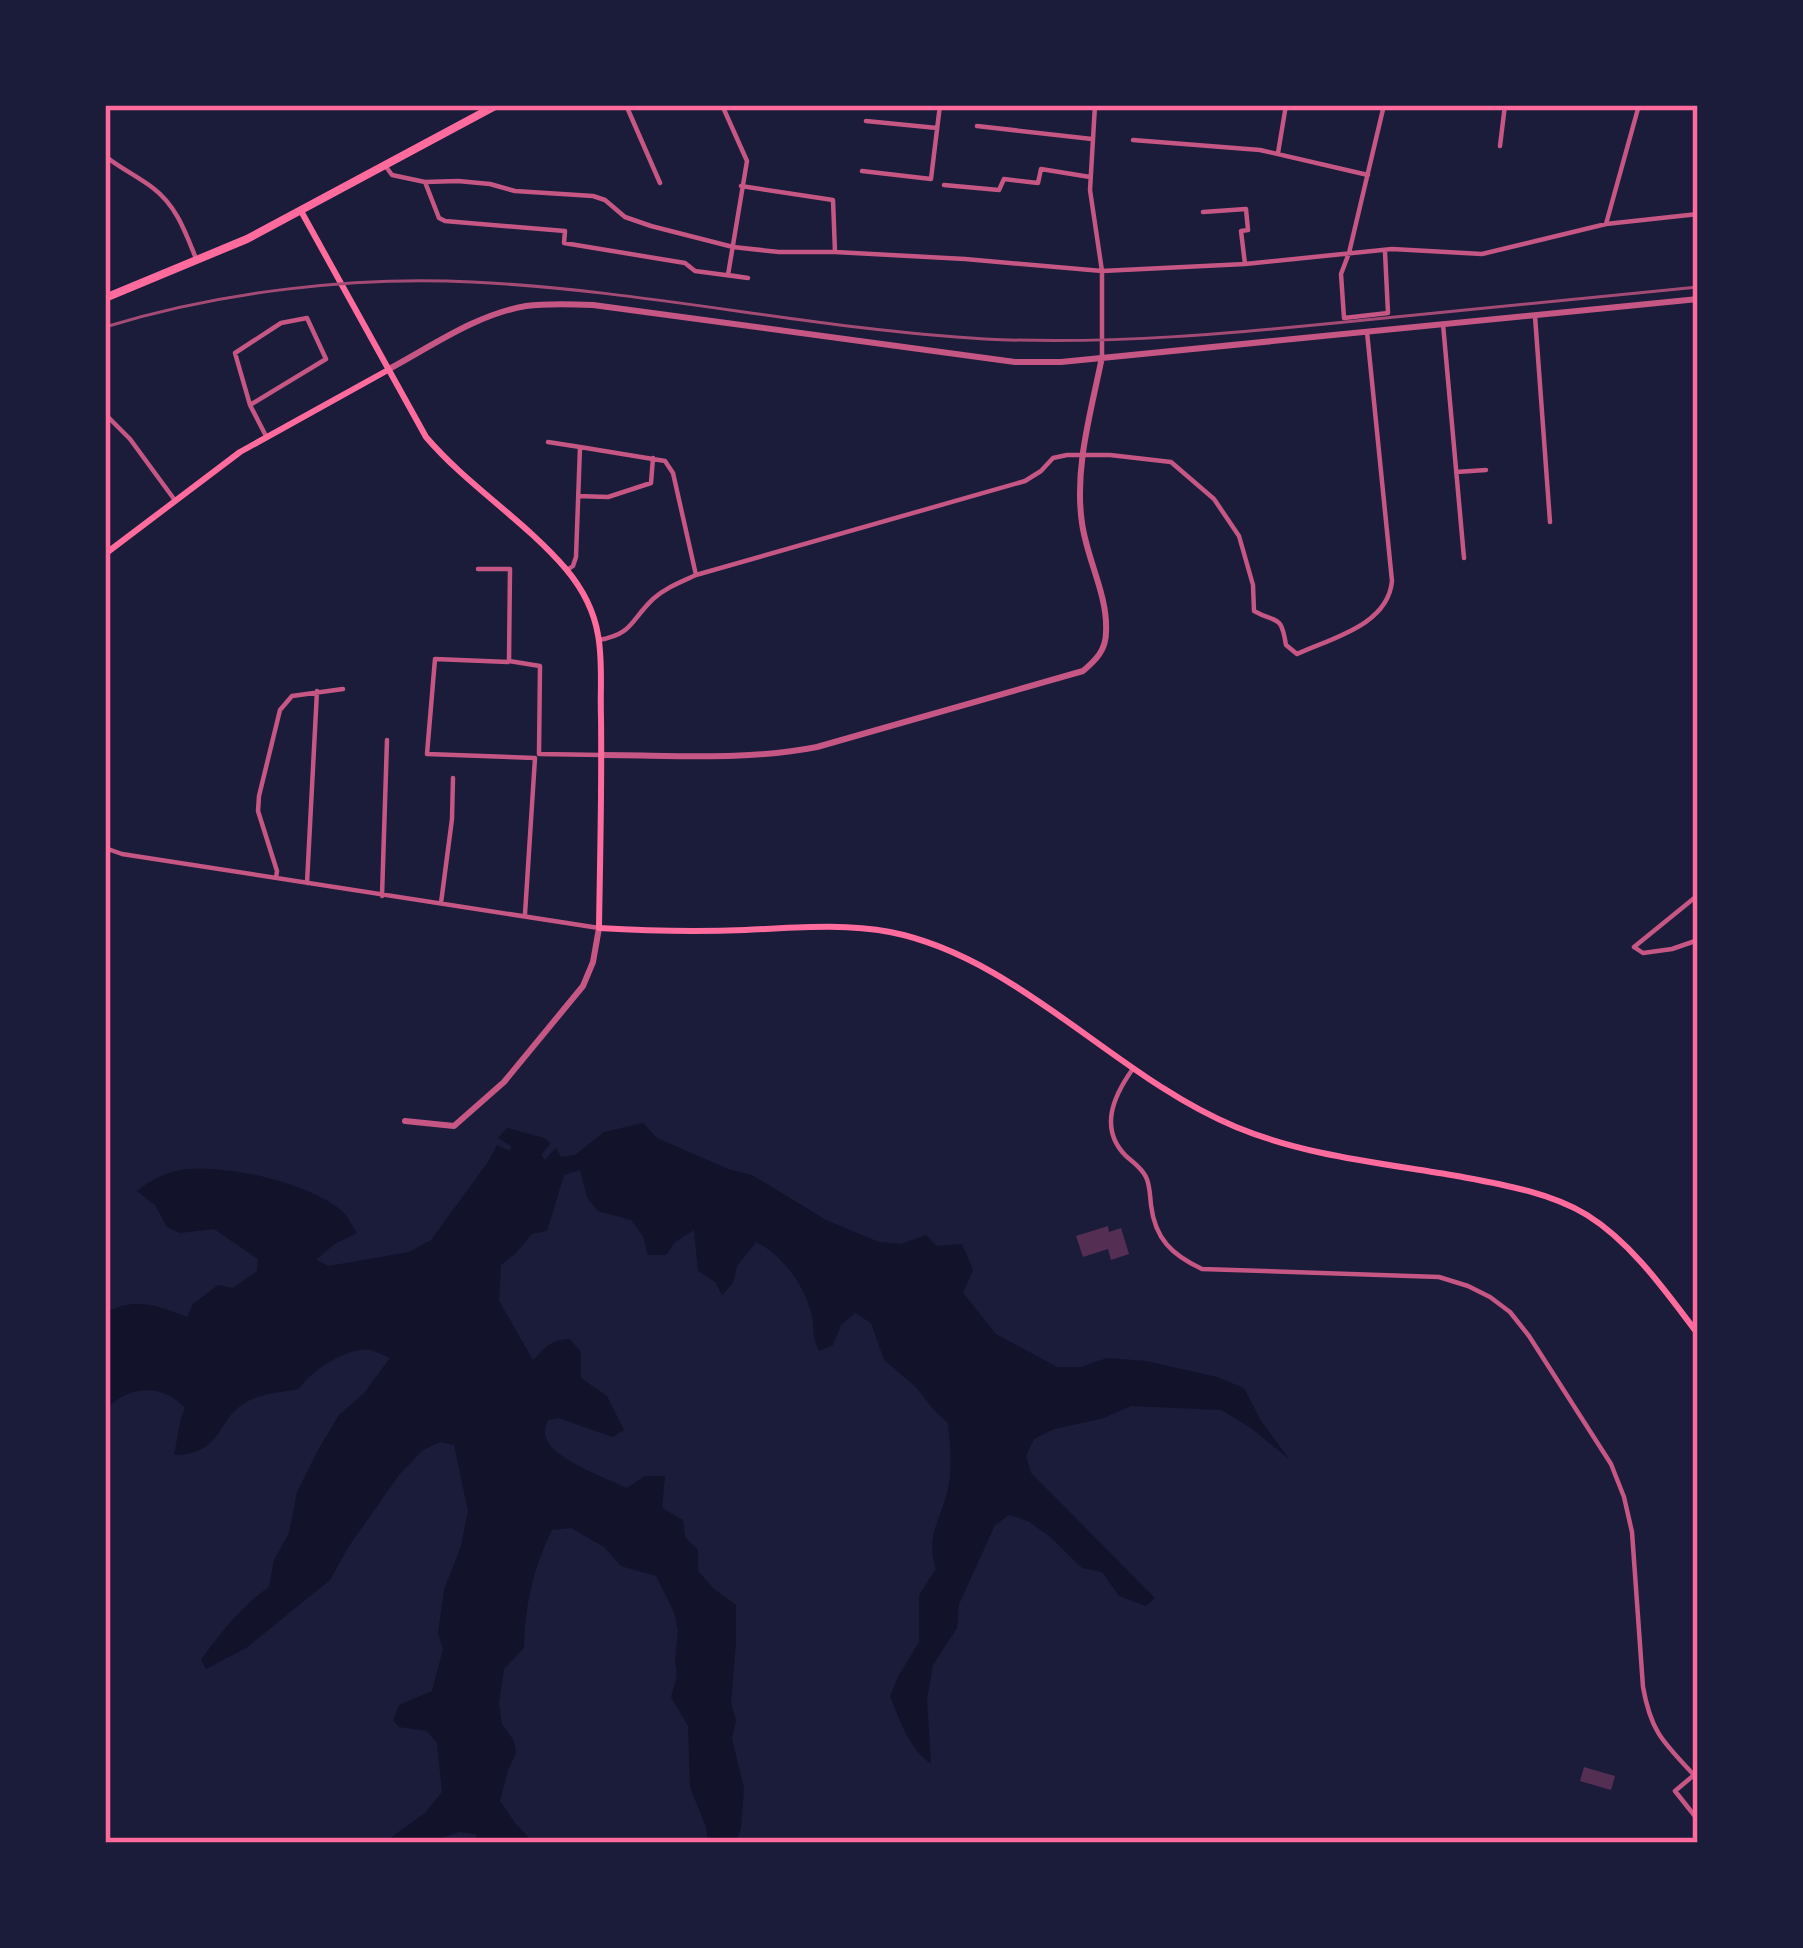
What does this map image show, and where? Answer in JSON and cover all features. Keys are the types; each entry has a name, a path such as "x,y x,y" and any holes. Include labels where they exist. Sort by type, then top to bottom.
{"highway":[{"path":"105,298 301,211 497,105"}],"main road":[{"path":"301,211 426,437 450,465 567,571 595,619 602,755 599,928 678,932 840,926 928,942 1003,979 1132,1070 1204,1113 1279,1142 1491,1182 1549,1198 1587,1215 1654,1278 1698,1334"},
{"path":"105,554 266,436 389,369"}],"street":[{"path":"626,105 660,183"},
{"path":"425,182 439,218 445,221 565,231 564,243 685,263 694,271 748,278 728,275 747,161 722,105"},
{"path":"862,171 931,179 940,105"},
{"path":"524,916 537,756 540,666 435,659 427,754 537,756 762,755 803,750 1083,671 1097,659 1107,629 1083,530 1079,484 1102,357 1102,271 1090,177 1095,105"},
{"path":"1277,154 1286,105"},
{"path":"1384,105 1341,274 1344,318 1388,313 1385,250"},
{"path":"1500,146 1505,105"},
{"path":"1606,224 1639,105"},
{"path":"866,122 937,128"},
{"path":"977,125 1092,139"},
{"path":"1133,140 1260,150 1368,176"},
{"path":"105,156 165,200 180,219 197,261"},
{"path":"384,164 392,175 425,182 474,182 515,191 593,196 625,217 733,247 1102,271 1245,264 1385,250 1482,254 1606,224 1698,214"},
{"path":"944,185 999,190 1004,179 1038,183 1041,169 1090,177"},
{"path":"741,186 833,200 835,252"},
{"path":"1203,212 1246,209 1248,230 1241,232 1245,264"},
{"path":"389,369 492,315 561,303 1015,362 1698,299"},
{"path":"1535,316 1550,522"},
{"path":"250,405 326,359 307,318 281,323 235,352 250,405 266,436"},
{"path":"1444,324 1464,558"},
{"path":"599,640 619,636 670,586 696,575 1025,481 1053,458 1110,455 1171,462 1204,488 1239,536 1252,585 1253,611 1280,619 1286,645 1298,654 1372,619 1391,596 1367,331"},
{"path":"1698,404 1698,432"},
{"path":"105,414 130,439 174,499"},
{"path":"548,442 664,461 673,473 696,575"},
{"path":"567,571 576,557 580,447"},
{"path":"578,496 608,497 651,482 653,458"},
{"path":"1456,472 1486,470"},
{"path":"478,568 510,569 509,662"},
{"path":"276,878 258,811 280,710 292,696 343,689"},
{"path":"307,883 317,692"},
{"path":"382,896 387,740"},
{"path":"441,903 453,778"},
{"path":"105,848 599,928 583,986 504,1082 454,1126 405,1121"},
{"path":"1698,895 1634,947 1643,953 1698,940"},
{"path":"1132,1070 1110,1115 1113,1138 1145,1175 1158,1233 1182,1260 1202,1269 1439,1277 1490,1297 1529,1336 1611,1464 1624,1497 1632,1532 1647,1712 1664,1743 1694,1774 1675,1791 1698,1820"}],"shaded area":[{"path":"643,1123 657,1138 752,1175 826,1220 879,1242 901,1244 926,1235 937,1246 962,1244 973,1270 963,1293 996,1334 1057,1367 1081,1367 1107,1358 1146,1361 1244,1388 1289,1459 1221,1410 1131,1406 1034,1439 1026,1456 1031,1473 1155,1598 1146,1606 1119,1596 1102,1572 1082,1568 1028,1521 1009,1515 995,1525 959,1604 957,1628 933,1665 927,1699 931,1764 911,1742 890,1696 919,1642 919,1595 936,1569 932,1545 950,1475 948,1423 884,1360 871,1323 855,1313 841,1325 833,1345 819,1351 803,1291 783,1262 766,1248 756,1242 722,1295 715,1282 698,1271 694,1230 675,1242 666,1255 648,1255 643,1236 631,1220 598,1211 587,1197 580,1170 564,1175 547,1231 532,1234 501,1265 499,1301 533,1360 553,1343 570,1339 581,1352 581,1378 607,1396 624,1430 613,1437 558,1418 548,1420 545,1434 552,1447 582,1468 627,1488 645,1476 665,1476 662,1508 683,1520 685,1537 698,1550 698,1571 736,1605 731,1703 736,1721 732,1739 744,1788 741,1828 736,1843 708,1843 690,1787 688,1726 671,1697 677,1676 678,1631 656,1576 621,1566 604,1547 571,1528 552,1530 545,1544 531,1587 524,1648 504,1669 499,1703 502,1724 516,1753 500,1801 531,1843 479,1843 475,1834 459,1832 428,1843 383,1843 425,1813 442,1792 437,1743 427,1731 399,1727 393,1720 399,1705 432,1691 443,1649 438,1633 444,1590 468,1511 454,1445 440,1442 423,1450 399,1475 330,1580 246,1648 206,1669 201,1660 216,1640 269,1587 274,1560 289,1533 297,1492 318,1450 339,1415 364,1393 390,1358 371,1350 341,1356 299,1389 268,1394 239,1407 211,1442 191,1453 174,1455 185,1408 166,1394 134,1392 105,1411 105,1313 136,1304 187,1317 193,1304 218,1285 233,1288 257,1271 258,1259 214,1229 180,1233 167,1227 155,1205 137,1191 167,1174 206,1169 247,1173 309,1191 341,1210 357,1233 316,1260 329,1266 409,1252 431,1240 497,1145 510,1151 511,1146 498,1138 507,1128 551,1143 541,1155 545,1160 556,1148 561,1157 575,1155 604,1132"}],"building":[{"path":"1108,1226 1109,1232 1121,1228 1129,1254 1111,1260 1108,1249 1083,1257 1076,1236"},
{"path":"1584,1767 1615,1776 1611,1790 1580,1781"}],"railway":[{"path":"105,327 240,296 380,282 536,286 856,327 1033,340 1222,333 1698,287"}]}
